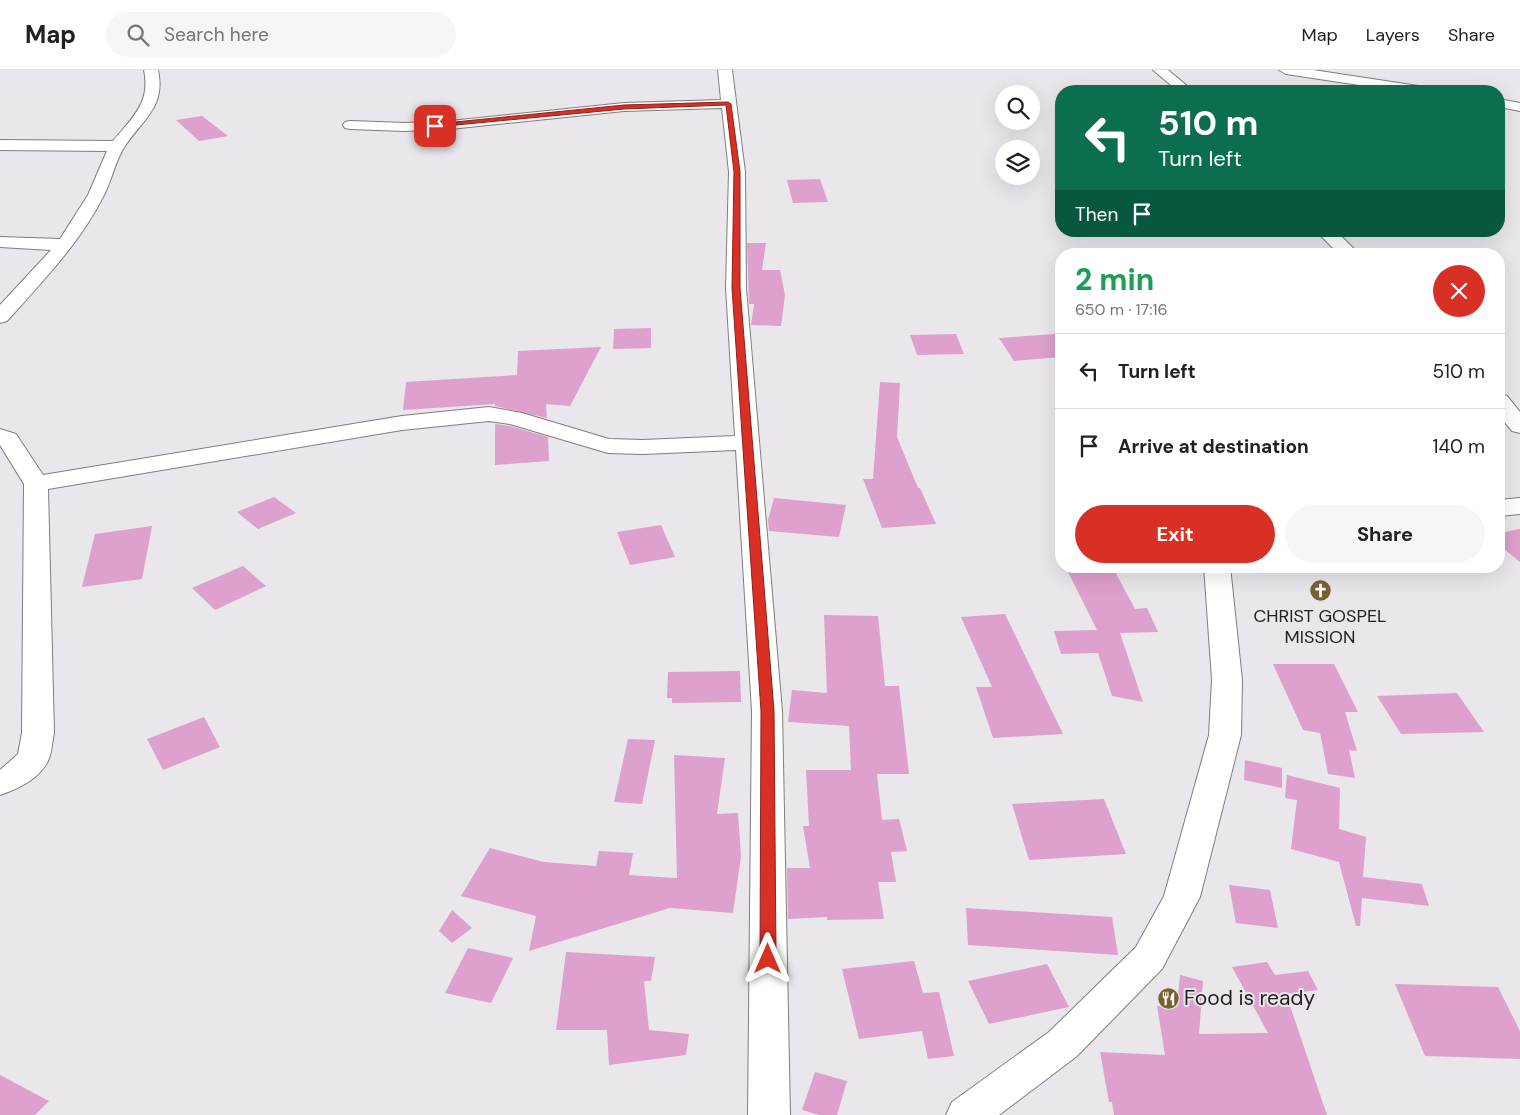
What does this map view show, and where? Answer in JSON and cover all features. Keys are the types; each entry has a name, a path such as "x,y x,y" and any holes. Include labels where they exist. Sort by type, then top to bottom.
{"street":[{"path":"0,317 65,245 96,195 117,146 147,108 155,90 150,70"},
{"path":"725,70 737,172 736,288 767,711 769,1115"},
{"path":"1160,70 1179,85"},
{"path":"1286,70 1385,85"},
{"path":"350,125 406,127 450,125 624,107 728,104"},
{"path":"1505,104 1520,107"},
{"path":"0,145 117,146"},
{"path":"1332,237 1343,248"},
{"path":"0,242 65,245"},
{"path":"1505,408 1520,426"},
{"path":"36,484 402,423 489,414 514,418 608,446 643,447 747,442"},
{"path":"0,436 8,438 36,484 38,733 33,759 12,778 0,783"},
{"path":"1505,507 1520,506"},
{"path":"967,1115 1063,1044 1150,958 1182,897 1225,735 1227,680 1218,573"}],"building":[{"path":"202,116 228,136 199,141 176,120"},
{"path":"820,179 828,202 793,203 787,180"},
{"path":"747,243 766,243 762,270 780,270 785,295 781,326 751,325 754,304 749,304"},
{"path":"651,328 651,348 613,349 614,329"},
{"path":"956,334 964,354 917,355 910,335"},
{"path":"1055,334 1055,358 1014,361 999,338"},
{"path":"601,347 570,406 546,404 547,418 495,406 495,404 403,410 406,382 517,375 518,351"},
{"path":"880,382 900,383 897,437 918,488 920,488 936,524 882,528 863,479 873,479"},
{"path":"495,424 510,426 548,437 549,461 495,465"},
{"path":"274,497 296,513 258,529 237,512"},
{"path":"774,498 846,505 839,537 769,531 768,520"},
{"path":"661,525 675,557 630,565 617,532"},
{"path":"152,526 142,579 82,587 95,534"},
{"path":"1520,529 1520,562 1505,550 1505,532"},
{"path":"243,566 266,586 215,610 192,588"},
{"path":"1068,573 1116,573 1135,609 1147,608 1158,632 1120,633 1143,702 1112,696 1098,653 1061,654 1054,631 1097,630"},
{"path":"1005,614 1063,734 993,738 976,687 992,687 961,617"},
{"path":"824,615 878,616 885,686 899,686 909,774 877,774 882,820 899,819 907,851 891,852 896,882 878,882 884,919 827,920 827,917 788,919 787,868 810,868 803,826 809,826 806,770 851,770 849,726 788,722 792,690 827,693"},
{"path":"1273,664 1334,664 1358,712 1345,712 1357,751 1349,750 1355,778 1328,774 1320,733 1303,730"},
{"path":"740,671 741,702 672,703 672,698 667,698 668,672"},
{"path":"1457,693 1484,732 1401,734 1377,696"},
{"path":"204,717 220,747 163,770 147,739"},
{"path":"628,739 655,740 642,804 614,802"},
{"path":"674,755 725,758 717,814 738,813 741,856 733,913 670,908 529,951 536,916 461,896 490,848 544,862 596,866 599,851 633,853 629,875 677,878"},
{"path":"1245,760 1282,768 1282,788 1244,780"},
{"path":"1287,775 1340,788 1339,829 1366,837 1363,877 1422,884 1429,906 1362,898 1360,926 1356,926 1339,862 1291,849 1297,800 1285,798"},
{"path":"1104,799 1126,854 1029,860 1012,804"},
{"path":"1229,885 1270,890 1278,928 1236,923"},
{"path":"966,908 1112,917 1118,955 968,945"},
{"path":"452,910 472,928 452,943 439,931"},
{"path":"468,948 513,958 491,1003 445,993"},
{"path":"566,952 655,957 651,981 644,981 649,1030 689,1034 686,1055 609,1065 607,1030 556,1030"},
{"path":"914,961 923,993 939,992 954,1056 928,1059 922,1031 859,1039 842,969"},
{"path":"1267,962 1275,975 1308,971 1318,990 1286,994 1327,1115 1114,1115 1112,1102 1109,1102 1100,1052 1165,1055 1157,1006 1177,1007 1180,975 1203,981 1199,1034 1268,1033 1232,967"},
{"path":"1047,964 1069,1007 989,1024 968,981"},
{"path":"1395,984 1498,987 1520,1031 1520,1059 1425,1056"},
{"path":"815,1072 847,1081 837,1115 819,1115 802,1110"},
{"path":"0,1075 49,1101 35,1115 0,1115"}],"place":[{"name":"CHRIST GOSPEL MISSION","path":"1320,591"},
{"name":"Food is ready","path":"1168,998"}],"route":[{"path":"435,126 624,107 728,104 737,172 736,288 767,711 768,959"}]}
